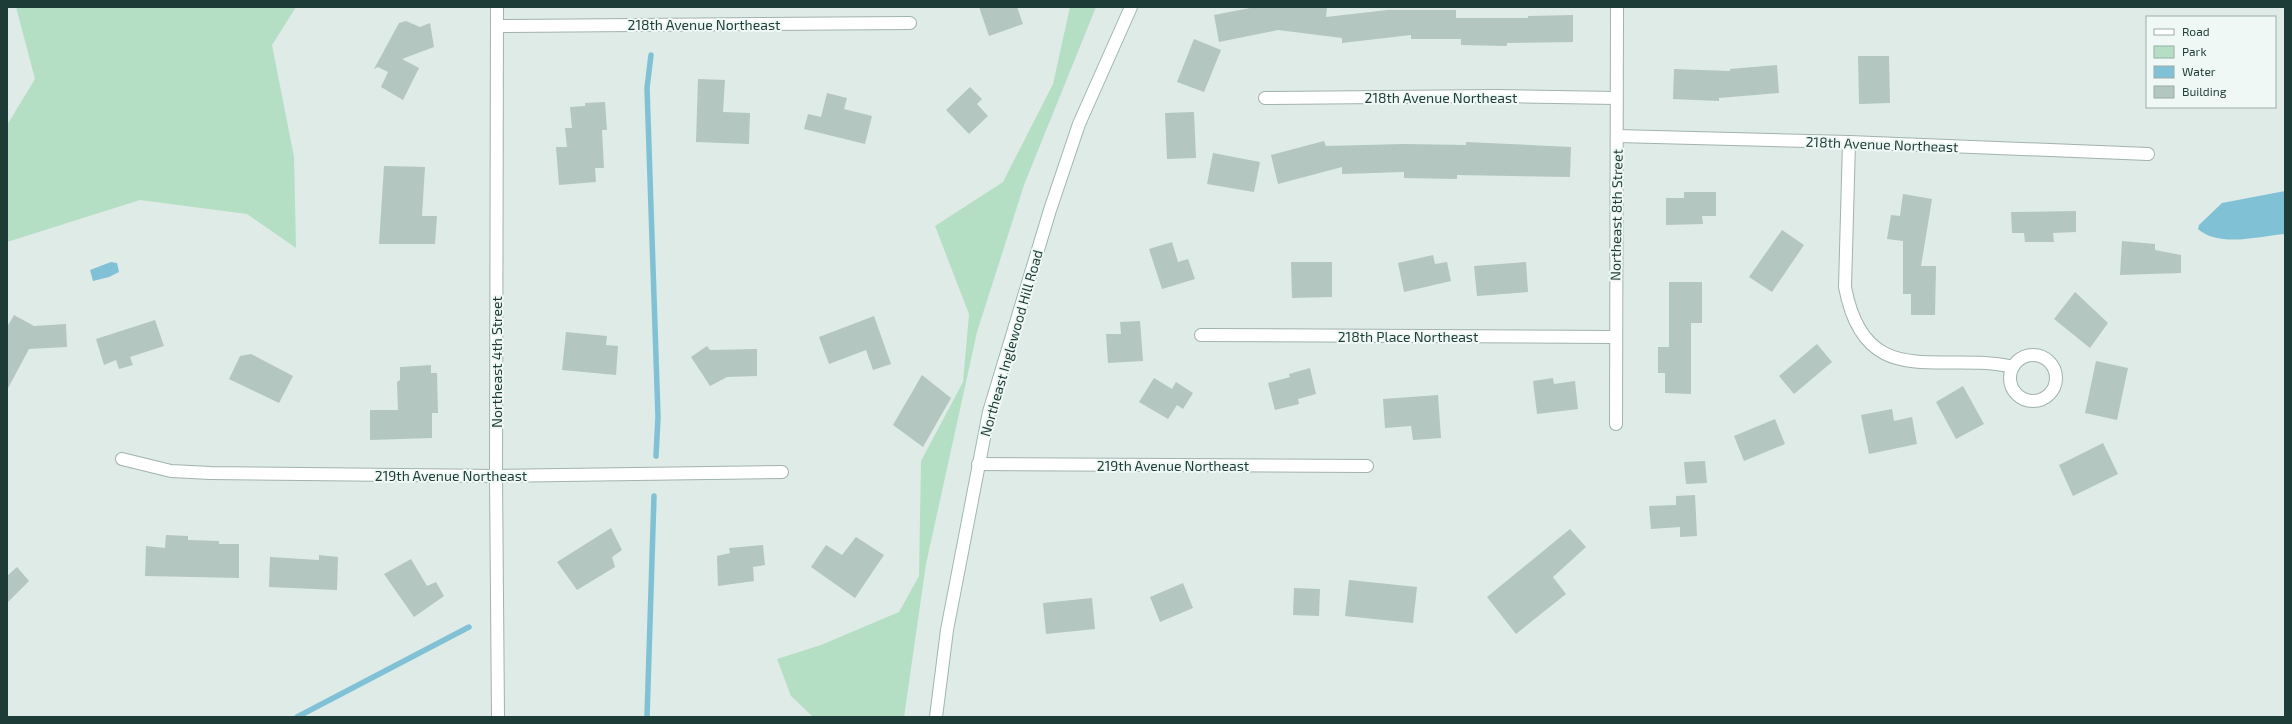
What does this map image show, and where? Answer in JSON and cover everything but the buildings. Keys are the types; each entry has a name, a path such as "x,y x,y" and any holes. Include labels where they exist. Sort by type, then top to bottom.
{"street":[{"name":"Northeast 4th Street","path":"497,7 496,476 498,717"},
{"name":"Northeast Inglewood Hill Road","path":"936,717 947,630 989,412 1050,210 1079,124 1131,7"},
{"name":"Northeast 8th Street","path":"1616,424 1615,337 1617,7"},
{"name":"218th Avenue Northeast","path":"497,26 910,23"},
{"name":"218th Avenue Northeast","path":"1265,98 1497,96 1616,98"},
{"name":"218th Avenue Northeast","path":"1617,136 1849,142 2148,154"},
{"path":"1849,142 1846,287 1850,310 1864,335 1881,352 1904,360 1930,364 1999,364 2013,367"},
{"name":"218th Place Northeast","path":"1202,335 1615,337"},
{"name":"219th Avenue Northeast","path":"122,459 171,471 210,473 496,476 782,472"},
{"name":"219th Avenue Northeast","path":"978,464 1367,466"}],"green space":[{"path":"16,7 296,7 272,45 294,157 296,248 247,214 140,200 7,242 7,125 35,79"},
{"path":"1070,7 1096,7 1024,185 977,332 926,564 904,717 813,717 791,696 777,659 821,645 899,612 919,576 921,461 963,382 969,314 935,226 1003,182 1053,84"}],"water":[{"path":"2285,191 2285,234 2228,239 2207,235 2198,229 2199,225 2222,203"},
{"path":"111,262 117,263 119,272 109,277 93,281 90,270"}],"waterway":[{"path":"651,55 647,88 658,417 656,456"},
{"path":"647,717 654,496"},
{"path":"297,717 469,627"}]}
